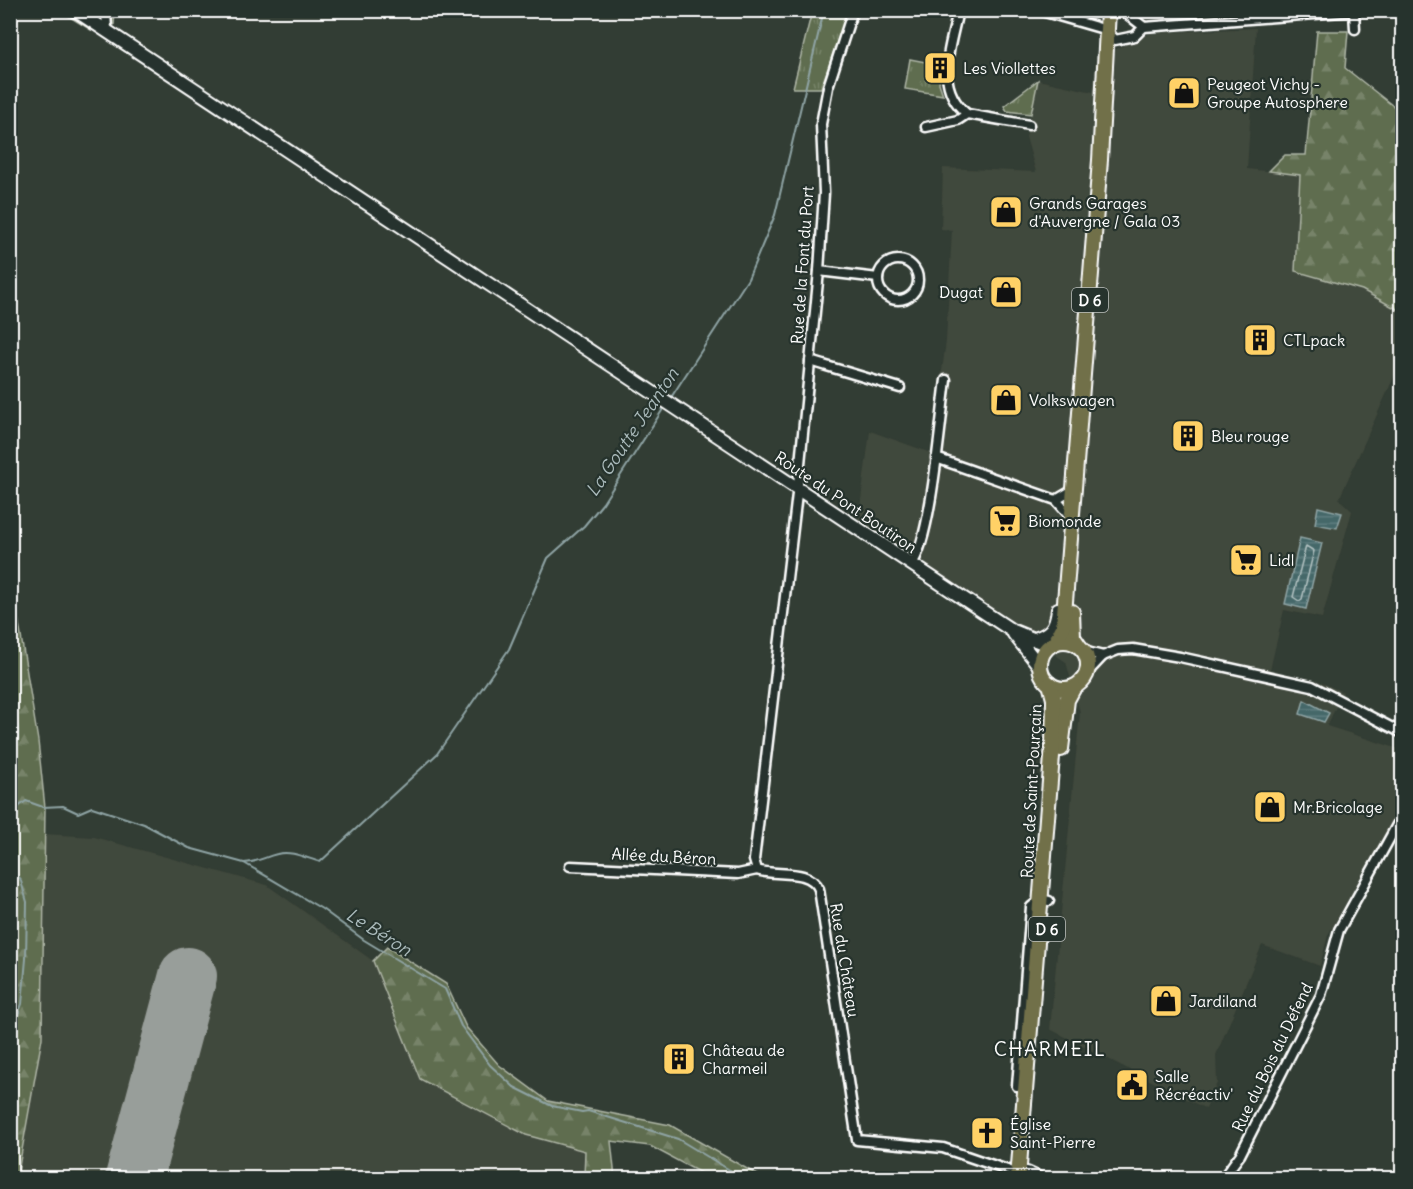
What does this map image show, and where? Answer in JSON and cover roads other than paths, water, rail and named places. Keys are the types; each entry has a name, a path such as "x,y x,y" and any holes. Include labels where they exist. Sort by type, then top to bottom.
{"main road":[{"name":"Route du Pont Boutiron","path":"75,10 1011,630 1031,640 1053,645"},
{"name":"D 6","path":"1108,10 1111,35"},
{"name":"D 6","path":"1081,649 1072,628 1079,439 1111,35 1117,10"},
{"name":"D 6","path":"1053,645 1063,627 1079,439"},
{"path":"1031,640 1050,633 1057,624 1069,537"},
{"name":"Route du Pont Boutiron","path":"1011,630 1041,668"},
{"path":"1067,642 1081,649 1088,662 1086,674 1074,687 1062,689 1050,684 1041,668 1042,656 1053,645 1067,642"},
{"name":"Route de Saint-Pourçain","path":"1045,900 1053,744 1054,699 1050,684"},
{"name":"Route de Saint-Pourçain","path":"1025,1177 1024,1107 1034,982 1067,700 1074,687"},
{"name":"Route de Saint-Pourçain","path":"1025,1177 1034,982"}],"street":[{"path":"106,10 107,31"},
{"name":"Rue de la Font du Port","path":"798,489 819,271 824,193 821,124 828,87 853,10"},
{"path":"958,10 946,74 949,94 967,114 1029,125"},
{"path":"1038,10 1111,35 1135,36 1144,27 1368,10"},
{"path":"1122,10 1144,27"},
{"path":"1354,12 1355,29"},
{"path":"926,127 958,120 967,114"},
{"path":"902,260 910,264 918,279 916,289 908,297 893,299 884,294 878,278 884,265 902,260"},
{"path":"819,271 878,278"},
{"path":"810,361 900,388"},
{"path":"911,565 918,556 926,523 946,380"},
{"path":"936,458 1056,500 1071,517"},
{"path":"757,870 754,860 798,489"},
{"path":"1056,500 1073,490"},
{"path":"1081,649 1103,656 1133,649 1312,686 1402,733"},
{"path":"1086,674 1103,656"},
{"name":"Rue du Bois du Défend","path":"1223,1179 1256,1124 1321,995 1339,930 1402,816"},
{"name":"Allée du Béron","path":"570,866 738,874 757,870"},
{"name":"Rue du Château","path":"757,870 768,873 802,874 816,883 819,889 857,1140 943,1148 1025,1177"},
{"name":"Route de Saint-Pourçain","path":"1017,1086 1034,982"}],"water":[{"path":"1318,507 1342,513 1337,528 1315,524"},
{"path":"1300,538 1322,543 1306,609 1285,604"},
{"path":"11,696 16,715 18,739 11,766"},
{"path":"1304,700 1329,713 1324,722 1300,714"}],"waterway":[{"name":"La Goutte Jeanton","path":"670,399 748,279 775,215 824,10"},
{"name":"La Goutte Jeanton","path":"244,863 282,853 320,862 437,754 509,649 548,558 584,526 603,503 665,406"},
{"name":"Le Béron","path":"10,867 14,847 12,812 26,801 43,807 63,806 78,813 92,807 144,824 189,848 244,863 322,909 364,940 445,989 461,1026 490,1065 514,1087 552,1106 582,1112 588,1111 678,1139 743,1178"},
{"name":"Le Béron","path":"10,872 20,878 27,902 22,1004 10,1036"}],"place":[{"name":"Les Viollettes","path":"940,68"},
{"name":"Peugeot Vichy - Groupe Autosphere","path":"1184,93"},
{"name":"Grands Garages d'Auvergne / Gala 03","path":"1006,212"},
{"name":"Dugat","path":"1006,292"},
{"name":"CTLpack","path":"1260,340"},
{"name":"Volkswagen","path":"1006,400"},
{"name":"Bleu rouge","path":"1188,436"},
{"name":"Biomonde","path":"1005,521"},
{"name":"Lidl","path":"1246,560"},
{"name":"Mr.Bricolage","path":"1270,807"},
{"name":"Jardiland","path":"1166,1001"},
{"name":"Château de Charmeil","path":"679,1059"},
{"name":"Salle Récréactiv'","path":"1132,1085"},
{"name":"Église Saint-Pierre","path":"987,1133"}],"district":[{"name":"CHARMEIL","path":"1050,1048"}]}
